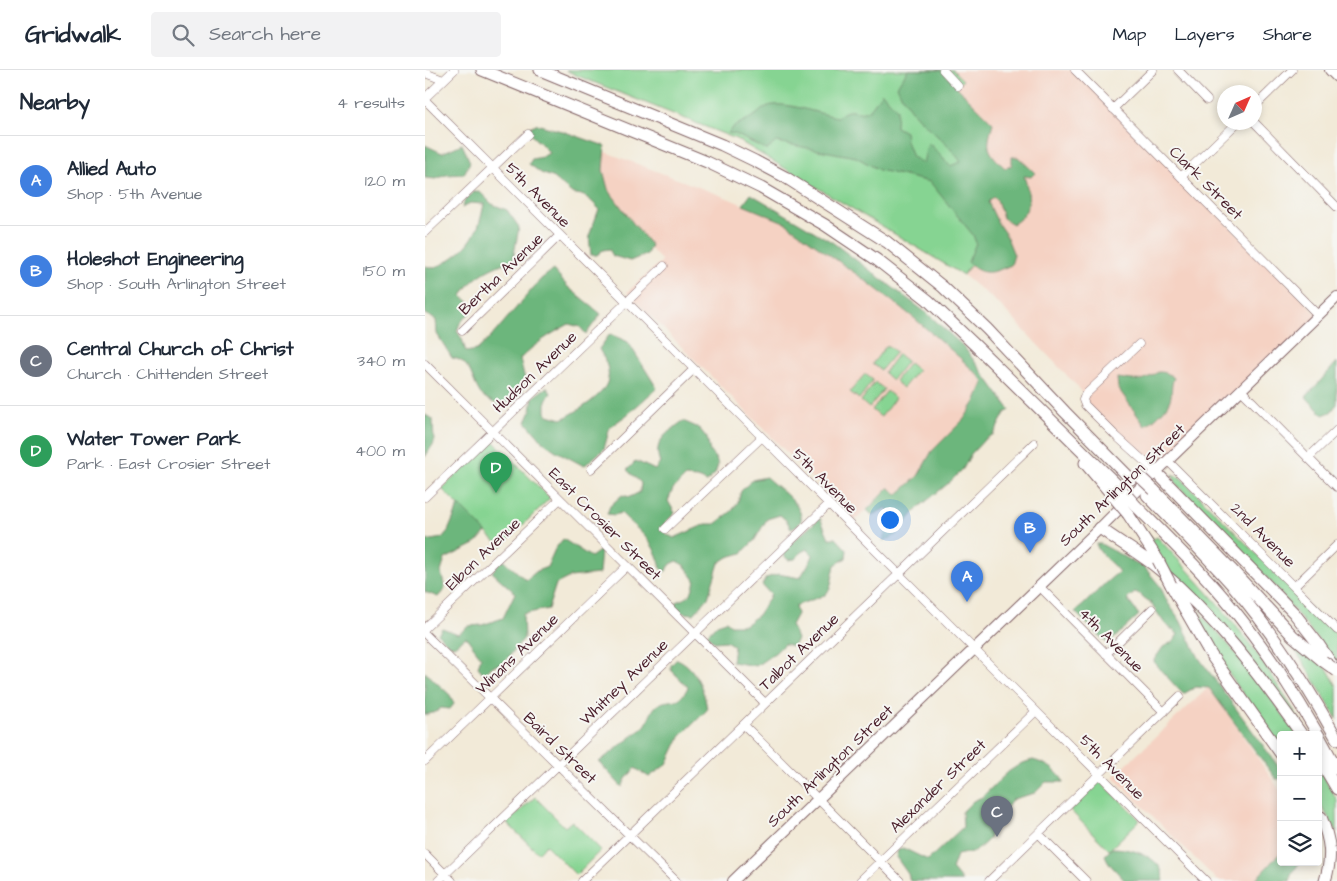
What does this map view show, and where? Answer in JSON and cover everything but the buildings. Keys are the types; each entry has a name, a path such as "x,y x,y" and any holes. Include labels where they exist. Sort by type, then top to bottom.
{"highway":[{"path":"540,70 722,145 785,177 862,226 911,261 943,287 987,328 1065,412 1231,568 1284,627 1313,654 1337,672"},
{"path":"486,72 707,162 794,206 857,246 928,300 1025,394 1132,510 1205,576 1246,624 1293,692 1337,769"},
{"path":"1156,472 1294,613 1337,672"},
{"path":"1151,493 1261,620 1301,678 1337,739"},
{"path":"1132,510 1171,585 1211,655 1277,748"},
{"path":"1101,528 1159,569 1185,593 1250,664 1299,731"},
{"path":"1322,764 1337,789"},
{"path":"1322,817 1337,842"},
{"path":"1322,820 1329,841 1330,858 1325,881"}],"main road":[{"path":"1330,70 1337,77"},
{"name":"South Arlington Street","path":"733,881 973,648 1101,528 1156,472 1337,297"}],"street":[{"path":"425,99 454,70"},
{"path":"943,70 958,86"},
{"name":"Clark Street","path":"1075,70 1318,315"},
{"path":"1113,109 1153,70"},
{"path":"1178,70 1207,100"},
{"path":"1262,100 1293,70"},
{"path":"425,73 443,80"},
{"name":"5th Avenue","path":"425,99 1206,881"},
{"path":"1181,177 1231,130"},
{"path":"1262,130 1337,207"},
{"path":"425,232 528,134"},
{"name":"Bertha Avenue","path":"462,332 560,235"},
{"name":"Hudson Avenue","path":"425,497 664,266"},
{"path":"1139,344 1085,395 1083,400 1085,405 1114,434 1156,472"},
{"name":"East Crosier Street","path":"425,364 765,704"},
{"path":"591,469 694,369"},
{"path":"1241,390 1337,487"},
{"path":"1308,458 1337,430"},
{"path":"665,529 762,437"},
{"name":"Talbot Avenue","path":"583,881 1034,443"},
{"name":"2nd Avenue","path":"1168,461 1337,630"},
{"name":"Elbon Avenue","path":"425,628 560,499"},
{"name":"Whitney Avenue","path":"439,881 829,504"},
{"path":"1295,586 1337,545"},
{"name":"Winans Avenue","path":"425,761 627,566"},
{"name":"4th Avenue","path":"1039,586 1164,712"},
{"path":"1106,654 1153,609"},
{"name":"Baird Street","path":"425,634 676,881"},
{"path":"989,881 1180,696"},
{"name":"Alexander Street","path":"860,881 1036,711"},
{"path":"744,725 899,881"},
{"path":"1039,834 1086,881"},
{"path":"425,854 452,881"}],"shaded area":[{"path":"943,70 1075,70 1318,315 1156,472 1085,405 1085,395 999,304 963,275 990,240 930,115"},
{"path":"531,124 725,197 784,222 866,281 965,358 1005,413 907,504 889,487 855,521 627,292 662,261"},
{"path":"1209,687 1277,786 1277,856 1253,881 1218,881 1113,777"}],"green space":[{"path":"566,70 953,70 963,80 930,115 978,163 990,240 963,275 736,139"},
{"path":"908,70 940,70 993,123 989,138 989,148 994,157 1005,168 1012,165 1012,157 1018,157 1035,173 1031,177 1024,176 1028,190 1027,209 1013,224 1003,218 997,200 993,197 988,202 1006,235 1014,255 1011,265 999,270 984,272 973,267 968,262 976,243 973,235 930,182 879,170 856,157 776,142 767,150 735,134 728,133 737,125 766,107 773,105 791,106 838,117 847,111 867,111 882,93 897,109 896,127 905,132 912,157 923,163 929,143 950,166 961,162 945,143 918,118 903,98 897,86"},
{"path":"536,124 605,146 603,170 608,189 651,245 647,254 630,261 613,256 609,249 603,250 597,255 591,255 589,236 599,209 587,198 573,194 552,177 541,173 529,164 532,159 549,153 525,129"},
{"path":"462,144 470,162 464,174 446,175 436,179 425,178 425,145 442,153"},
{"path":"475,191 481,193 492,204 507,210 519,227 513,260 483,273 471,283 462,296 475,308 460,323 457,331 466,352 477,350 491,337 541,279 553,270 568,287 601,314 586,334 580,327 569,324 525,354 520,359 525,379 522,393 510,402 499,406 480,393 467,366 463,362 452,358 437,334 436,320 425,314 425,266 435,268 447,261 459,253 473,237 479,225 484,204 470,203 462,208 465,200"},
{"path":"751,194 832,242 928,314 964,347 1010,410 1005,413 994,434 984,440 971,454 963,469 918,508 897,534 891,538 883,541 889,515 887,508 872,515 867,510 889,487 897,495 918,476 932,451 964,419 975,402 984,381 914,318 866,281 784,222 743,205"},
{"path":"610,334 628,342 657,388 610,427 604,449 584,466 543,442 526,422 531,411 533,397 547,387 551,393 546,400 546,412 548,415 562,419 590,402 602,391 608,379 608,371 599,349"},
{"path":"887,345 896,352 881,370 872,364"},
{"path":"898,354 907,361 892,380 884,373"},
{"path":"1337,362 1337,404 1331,412 1323,415 1306,397"},
{"path":"909,363 918,370 903,388 895,381"},
{"path":"1158,372 1167,373 1174,378 1171,396 1162,412 1145,426 1118,388 1117,378 1142,380"},
{"path":"865,374 873,380 859,399 850,392"},
{"path":"875,382 884,389 869,408 861,401"},
{"path":"887,391 895,398 881,417 872,410"},
{"path":"425,415 433,419 434,443 425,457"},
{"path":"683,421 699,428 707,438 710,452 718,465 715,474 707,482 697,478 685,477 673,489 668,501 675,513 664,524 666,534 674,538 706,524 715,524 732,511 738,502 741,491 752,480 766,477 792,500 799,510 801,518 798,525 791,529 787,521 780,515 767,519 754,541 742,553 728,557 719,563 708,598 694,614 684,613 675,609 677,602 690,594 694,585 695,580 685,566 677,561 671,564 665,572 661,569 651,544 621,513 615,515 607,514 610,506 622,495 630,497 640,492 641,483 627,470 636,461 655,470 660,463 658,449 660,443 667,434"},
{"path":"492,440 550,498 501,547 442,489"},
{"path":"1172,474 1181,478 1337,635 1337,663 1271,582 1177,485"},
{"path":"459,505 486,532 475,544 445,559 441,572 445,589 438,597 425,592 425,541 442,538 448,531"},
{"path":"820,518 829,538 836,538 847,550 846,558 835,565 830,589 825,595 795,606 797,614 791,625 797,639 793,646 784,644 756,666 732,662 734,646 726,641 714,642 707,635 717,624 726,621 731,625 745,625 758,615 771,595 762,585 766,578 778,574 800,578 813,555 807,549 801,552 795,559 788,560 783,554 788,546"},
{"path":"1142,527 1154,539 1157,537 1202,585 1234,623 1260,658 1306,729 1304,730 1169,571"},
{"path":"563,539 591,557 601,550 599,574 570,577 556,584 548,609 523,614 524,638 504,663 493,666 484,674 478,667 481,657 466,637 454,646 448,644 438,634 442,628 458,634 469,626 482,625 503,618 515,593 492,572 502,559 526,580 537,571 547,567 555,549"},
{"path":"1096,544 1101,544 1145,568 1160,586 1199,658 1277,765 1277,779 1209,688 1196,687 1183,694 1155,664 1154,660 1163,647 1174,641 1178,634 1165,624 1150,602 1136,592 1127,599 1139,615 1108,644 1075,612 1119,572 1100,552"},
{"path":"1181,596 1228,644 1295,731 1277,731 1277,741 1219,660"},
{"path":"1285,636 1291,637 1328,670 1337,686 1337,719 1304,663"},
{"path":"677,659 694,673 704,695 707,710 680,737 667,764 649,777 635,768 622,787 599,762 644,727 656,706 681,697 688,687 671,670 671,665"},
{"path":"425,672 450,695 454,704 450,709 441,708 436,712 425,715"},
{"path":"1033,760 1051,768 1064,782 1046,782 1035,793 1013,799 1002,814 988,840 976,851 957,855 952,869 962,881 910,881 908,874 896,857 898,850 903,848 928,860 963,827 962,812 973,801 982,797 1008,772 1022,763"},
{"path":"1322,774 1337,800 1337,832 1322,807"},
{"path":"1099,779 1140,820 1109,850 1070,810"},
{"path":"535,797 565,827 572,821 601,850 576,875 546,845 538,853 507,823"},
{"path":"1112,848 1131,850 1155,861 1160,868 1164,881 1125,881 1111,866 1105,855"},
{"path":"1277,856 1277,866 1297,866 1291,875 1290,881 1254,881"}],"place":[{"name":"Water Tower Park","path":"496,493"},
{"name":"Holeshot Engineering","path":"1030,553"},
{"name":"Allied Auto","path":"967,602"},
{"name":"Central Church of Christ","path":"997,837"}]}
